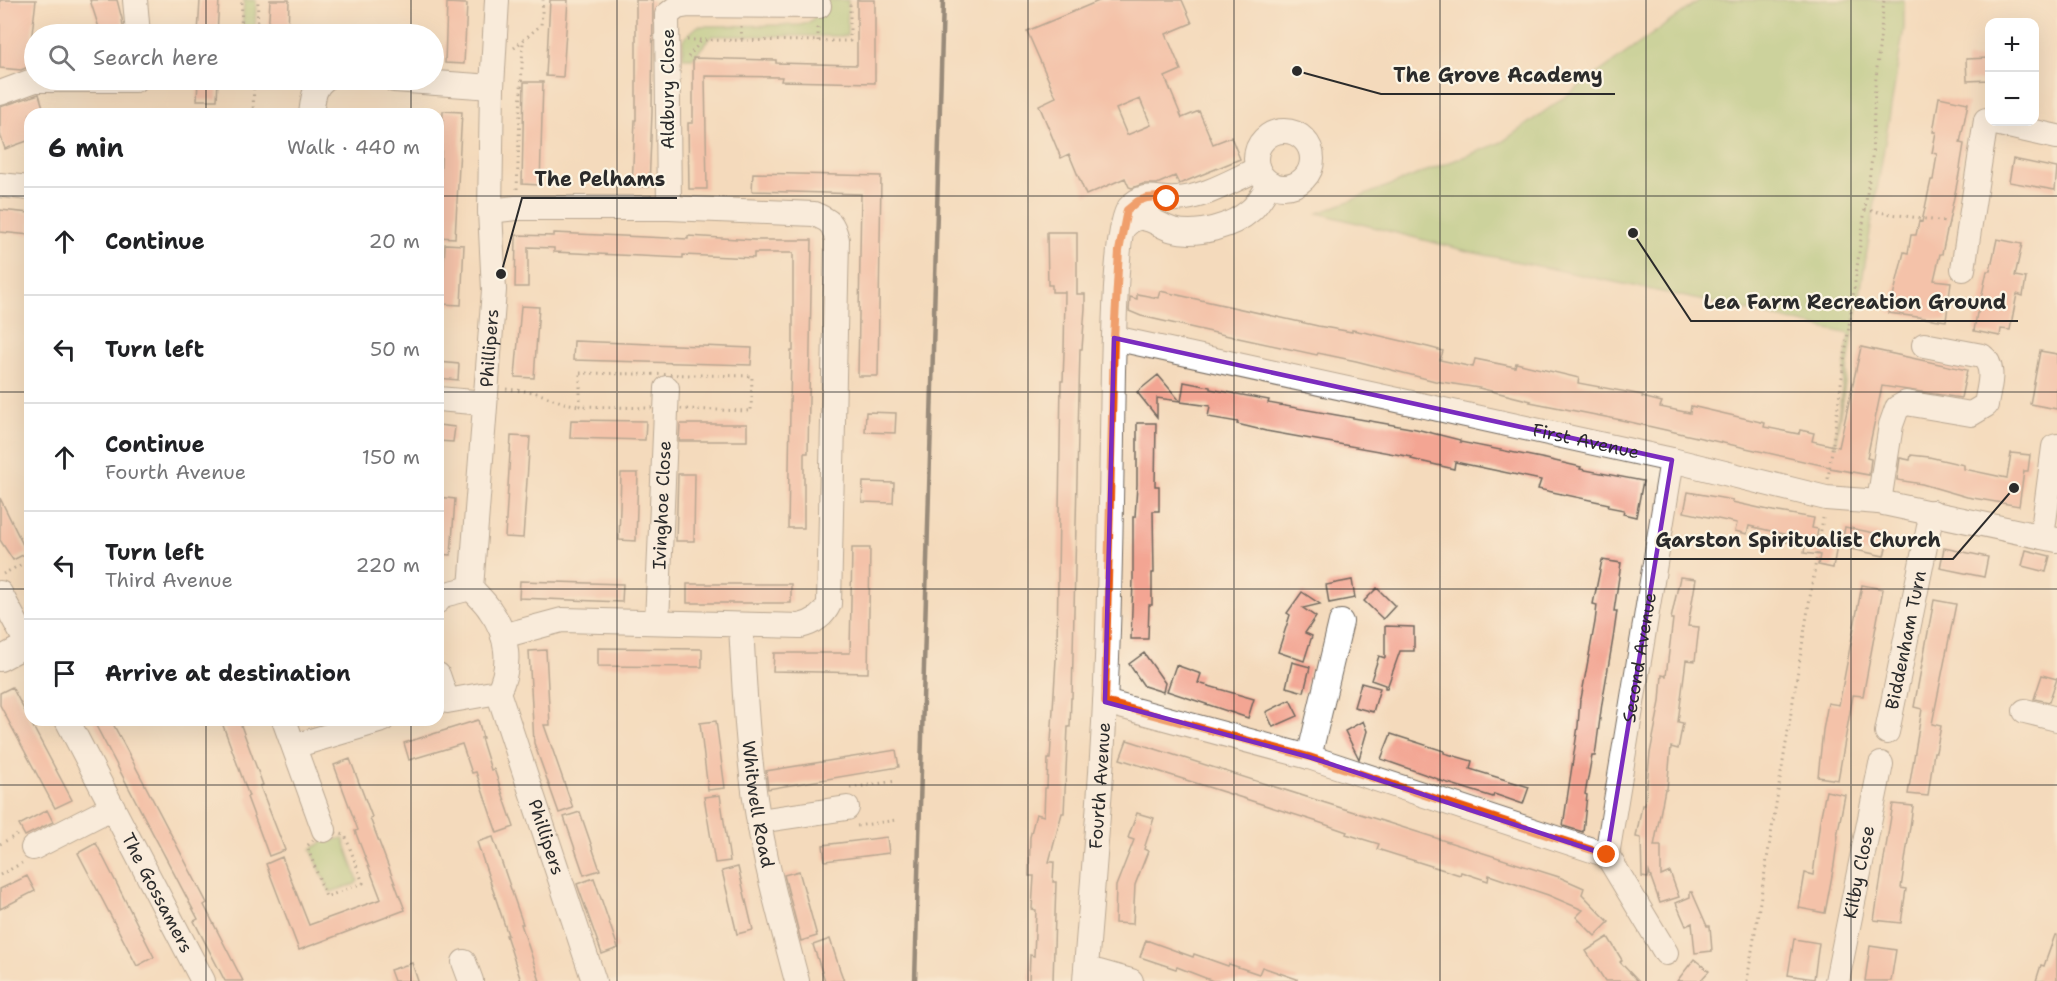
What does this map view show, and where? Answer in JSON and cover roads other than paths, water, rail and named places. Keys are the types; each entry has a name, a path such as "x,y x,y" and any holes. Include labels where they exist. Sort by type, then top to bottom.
{"street":[{"path":"135,0 137,24"},
{"name":"Phillipers","path":"471,588 494,290 490,211 492,87 497,0"},
{"name":"Aldbury Close","path":"669,208 667,15 677,7 689,5 819,6"},
{"path":"0,93 24,84"},
{"path":"444,84 492,87"},
{"path":"312,108 316,90"},
{"path":"1963,269 1985,126"},
{"path":"2011,126 2057,137"},
{"path":"1264,176 1252,209 1236,219 1199,231 1181,232 1143,218 1129,221 1121,240 1127,210 1138,201 1158,197 1175,200 1264,176"},
{"path":"0,185 24,187"},
{"path":"490,211 516,208 669,208 814,214 825,218 833,225 837,240 829,604 825,612 809,624 800,626 562,620 503,636"},
{"name":"Fourth Avenue","path":"1086,976 1105,702 1114,338 1121,240"},
{"name":"First Avenue","path":"1114,338 1672,460 1826,498 1879,502 2049,538"},
{"path":"1879,502 1891,425 1897,408 1906,403 1971,414 1986,405 1991,368 1988,360 1982,356 1924,345"},
{"name":"Ivinghoe Close","path":"657,622 667,388"},
{"path":"444,398 486,395"},
{"path":"2049,538 2054,447 2057,447"},
{"name":"Second Avenue","path":"1607,855 1672,460"},
{"name":"Biddenham Turn","path":"1887,732 1932,512"},
{"path":"444,595 471,588 491,611 503,636 507,662 505,678 498,692 444,703"},
{"path":"0,593 24,637"},
{"path":"1309,757 1341,622"},
{"name":"Whitwell Road","path":"741,625 746,708 759,821 773,893 797,981"},
{"path":"0,658 24,648"},
{"name":"Phillipers","path":"498,692 594,981"},
{"path":"1105,702 1309,757 1607,855 1666,953"},
{"path":"2025,711 2057,719"},
{"name":"The Gossamers","path":"70,726 199,980"},
{"path":"286,726 324,830"},
{"path":"294,746 362,726"},
{"name":"Kilby Close","path":"1837,981 1881,764"},
{"path":"33,848 113,807"},
{"path":"759,821 847,808"},
{"path":"1086,976 1099,972 1131,981"}],"railway":[{"path":"915,981 943,0"}],"place":[{"name":"The Grove Academy","path":"1297,71"},
{"name":"Lea Farm Recreation Ground","path":"1633,233"},
{"name":"The Pelhams","path":"501,274"},
{"name":"Garston Spiritualist Church","path":"2014,488"}]}
